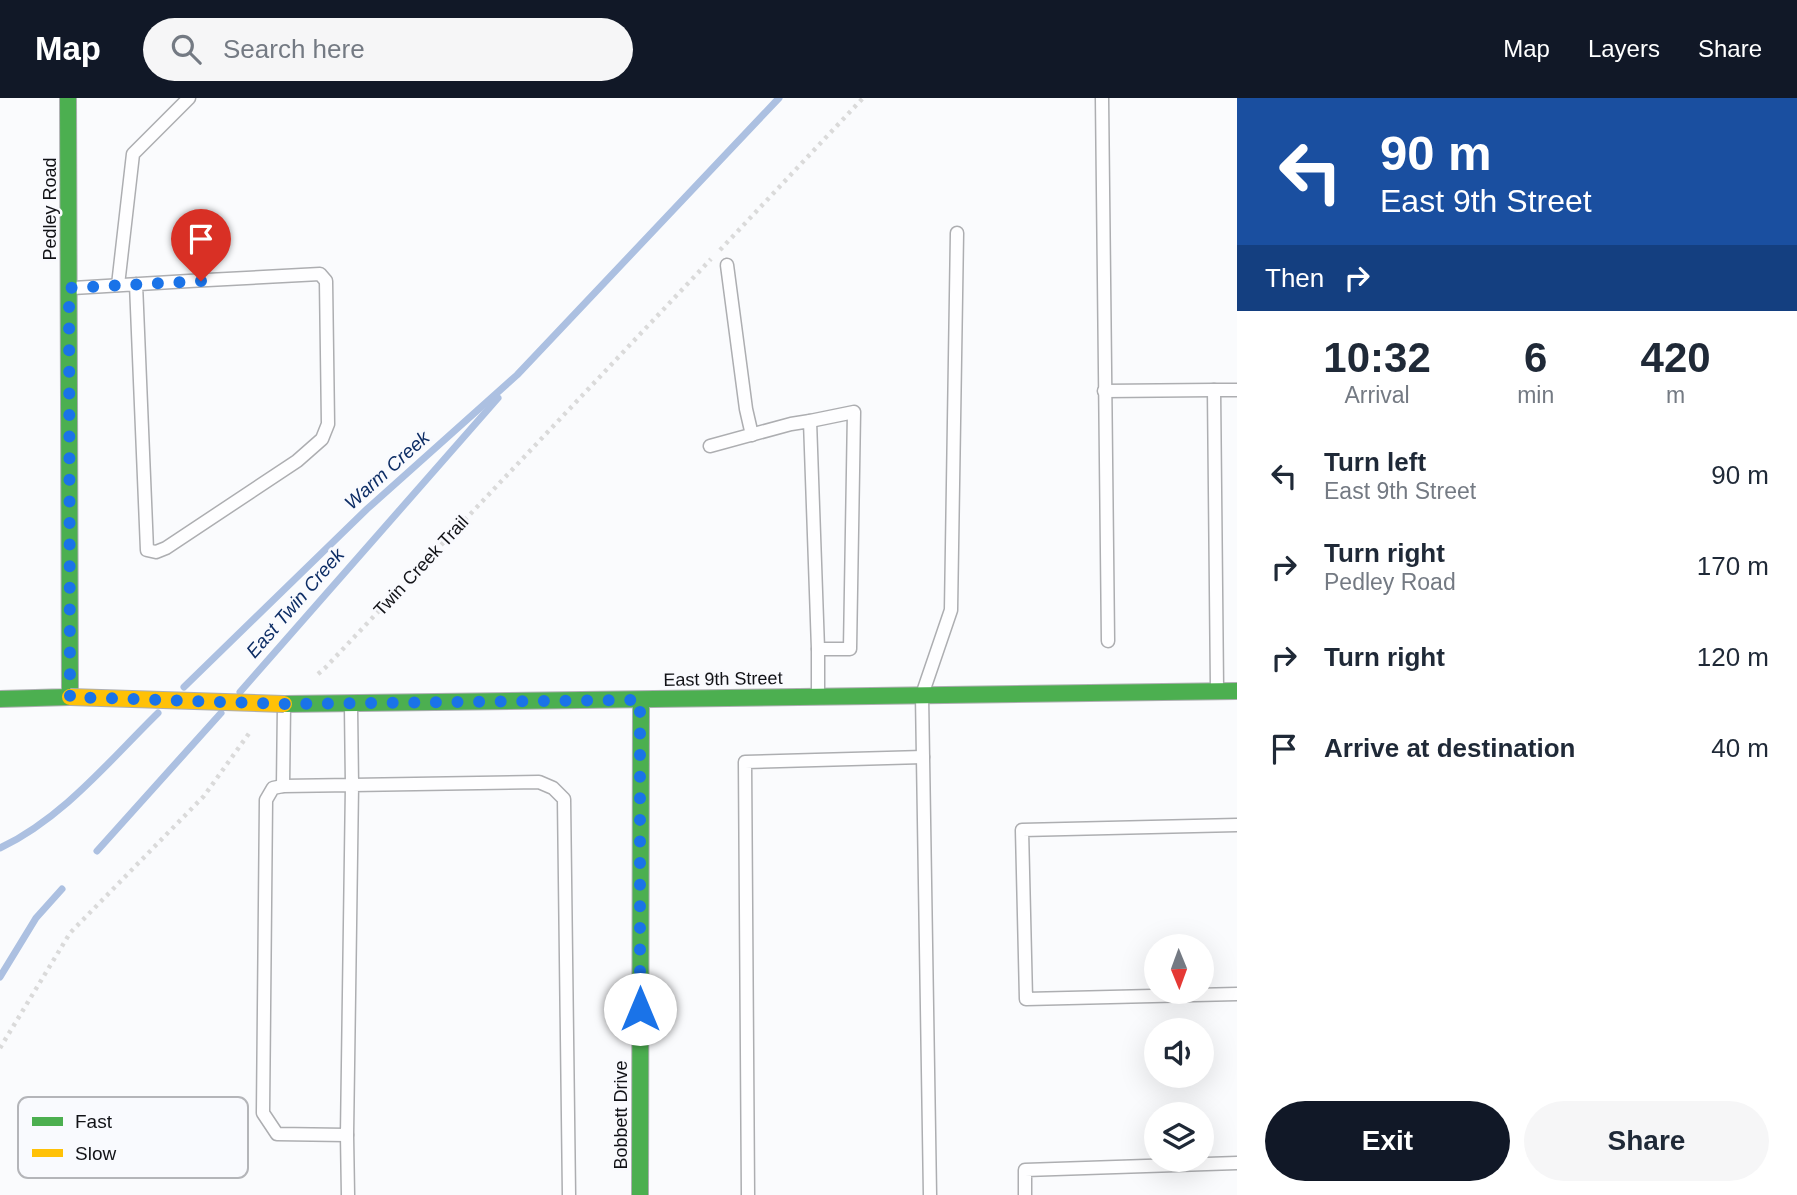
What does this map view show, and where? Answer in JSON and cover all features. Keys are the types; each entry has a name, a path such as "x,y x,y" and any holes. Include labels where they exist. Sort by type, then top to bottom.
{"street":[{"name":"Pedley Road","path":"68,98 70,697"},
{"name":"East 9th Street","path":"0,698 70,697 284,704 1237,691"},
{"name":"Bobbett Drive","path":"640,700 640,1195"}],"lane":[{"path":"118,285 133,154 189,98"},
{"path":"1102,98 1108,641"},
{"path":"930,1195 922,695 951,610 957,233"},
{"path":"727,265 746,409 752,435"},
{"path":"69,288 135,284 320,274 326,281 328,424 322,439 297,461 220,514 156,552 147,550 135,284"},
{"path":"1214,390 1217,692"},
{"path":"1104,391 1237,390"},
{"path":"710,446 854,412 850,649 818,649"},
{"path":"810,421 818,697"},
{"path":"348,1195 346,1135 351,703"},
{"path":"283,786 284,704"},
{"path":"748,1195 745,762 923,757"},
{"path":"346,1135 276,1133 263,1113 266,800 273,788 283,786 539,782 553,788 565,799 569,1195"},
{"path":"1237,825 1022,830 1026,999 1237,994"},
{"path":"1026,1195 1025,1170 1237,1163"}],"path":[{"name":"Twin Creek Trail","path":"316,676 863,98"},
{"path":"0,1048 70,933 204,796 257,722"}],"waterway":[{"name":"Warm Creek","path":"184,687 367,509 517,375 779,98"},
{"name":"East Twin Creek","path":"240,692 498,398"},
{"name":"Warm Creek","path":"0,848 23,836 65,805 158,713"},
{"name":"East Twin Creek","path":"97,851 221,713"},
{"name":"East Twin Creek","path":"0,977 36,918 62,889"}],"traffic: fast":[{"path":"0,699 70,697 68,98"},
{"path":"284,704 1237,691"},
{"path":"640,1195 641,700"}],"traffic: slow":[{"path":"70,697 284,704"}],"route":[{"path":"201,281 69,288 70,697 284,704 640,700 640,1009"}]}
